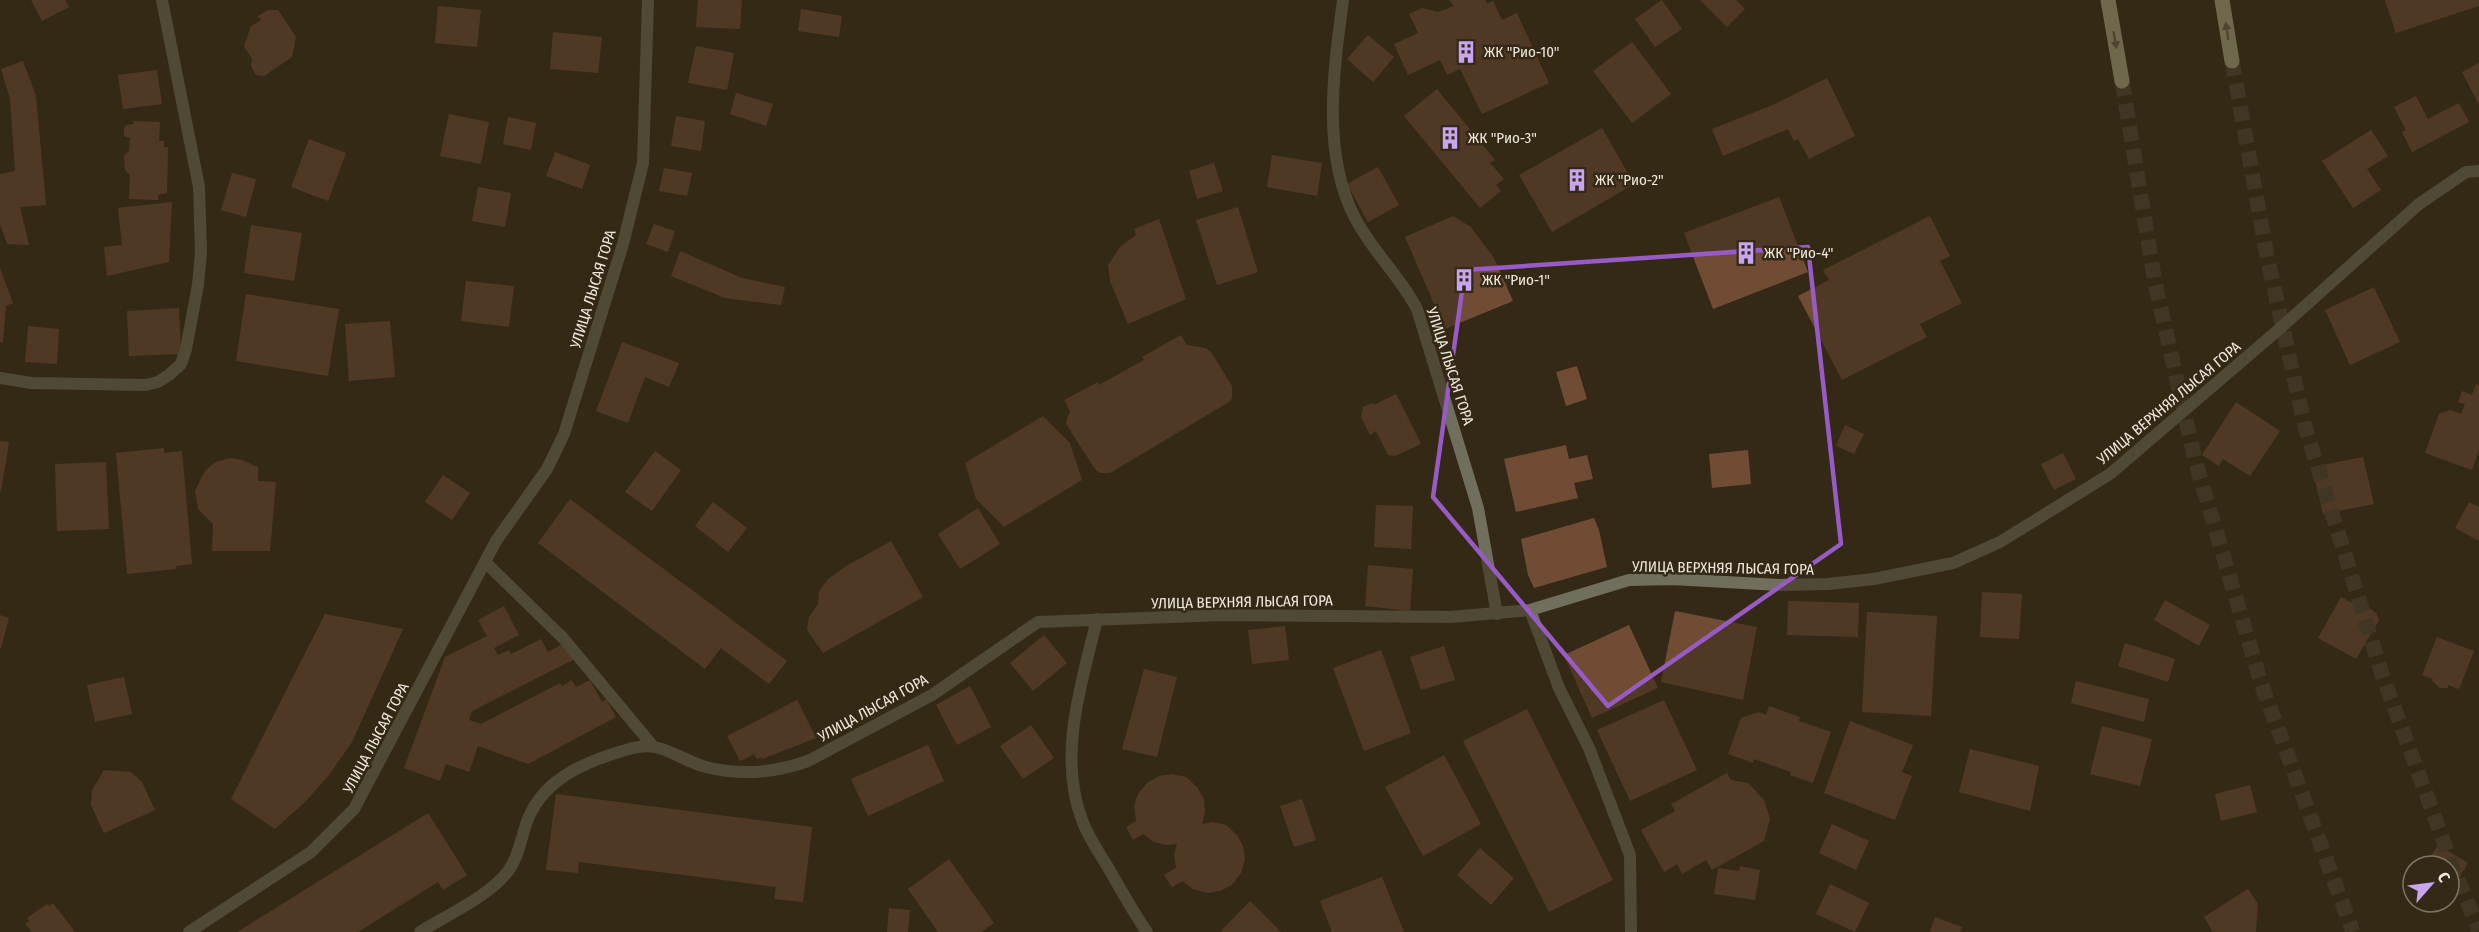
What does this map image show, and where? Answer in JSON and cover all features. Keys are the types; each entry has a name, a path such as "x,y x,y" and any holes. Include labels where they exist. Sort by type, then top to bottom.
{"main road":[{"path":"2108,0 2122,81"},
{"path":"2222,0 2232,61"}],"street":[{"path":"0,378 31,383 146,385 158,382 181,364 198,285 201,252 199,187 162,0"},
{"name":"УЛИЦА ЛЫСАЯ ГОРА","path":"189,932 311,852 354,809 382,761 496,541 547,469 564,434 623,244 643,163 648,0"},
{"name":"УЛИЦА ЛЫСАЯ ГОРА","path":"1343,0 1337,48 1334,123 1342,184 1347,202 1368,239 1406,288 1417,309 1478,508 1497,614"},
{"name":"УЛИЦА ВЕРХНЯЯ ЛЫСАЯ ГОРА","path":"1097,619 1223,615 1451,617 1497,614 1530,610 1629,580 1672,579 1779,585 1828,584 1874,579 1953,563 2000,542 2110,474 2277,331 2419,204 2466,172 2479,171"},
{"name":"УЛИЦА ЛЫСАЯ ГОРА","path":"485,562 564,638 652,745 705,767 740,772 766,773 792,766 847,741 907,710 1038,622 1097,619"},
{"path":"1530,610 1559,688 1597,770 1629,855 1631,932"},
{"path":"1097,619 1075,717 1072,751 1076,797 1080,817 1090,837 1147,932"},
{"path":"420,932 471,901 505,874 519,850 533,806 549,786 592,761 652,745"}],"highlighted area":[{"path":"1808,247 1841,544 1608,706 1433,497 1465,270"}],"building":[{"path":"31,0 65,0 69,7 42,21"},
{"path":"698,0 742,0 740,29 696,27"},
{"name":"ЖК \"Рио-10\"","path":"1449,0 1485,0 1487,4 1493,1 1502,20 1517,13 1549,83 1482,114 1460,69 1447,75 1440,60 1408,75 1394,44 1418,33 1409,14 1422,8 1438,12 1454,6"},
{"path":"1662,0 1682,29 1655,47 1635,19"},
{"path":"1700,0 1736,0 1745,9 1727,27"},
{"path":"2385,0 2479,0 2479,6 2396,33"},
{"path":"438,6 481,10 477,47 435,43"},
{"path":"801,9 842,16 839,37 798,31"},
{"path":"268,10 278,10 296,37 292,57 264,76 256,75 251,66 252,59 244,46 251,26 261,20 258,16"},
{"path":"553,32 602,37 598,73 550,69"},
{"path":"1368,35 1394,57 1373,82 1347,59"},
{"path":"1632,42 1671,94 1632,123 1593,71"},
{"path":"696,46 734,53 727,90 688,83"},
{"path":"23,61 36,96 46,205 20,207 29,245 7,244 0,224 0,174 15,171 10,99 1,69"},
{"path":"2479,63 2479,105 2462,72"},
{"path":"157,70 162,104 123,109 118,75"},
{"path":"1827,78 1855,136 1809,159 1798,139 1794,141 1788,129 1723,156 1712,129 1775,104"},
{"name":"ЖК \"Рио-3\"","path":"1437,89 1495,160 1490,163 1504,179 1496,185 1501,191 1480,208 1404,116"},
{"path":"736,93 773,104 766,126 730,114"},
{"path":"2416,96 2428,119 2459,103 2469,122 2412,152 2402,132 2406,130 2394,107"},
{"path":"449,114 489,122 481,164 440,156"},
{"path":"676,116 705,121 701,151 671,146"},
{"path":"508,117 536,123 531,150 503,144"},
{"path":"133,121 160,122 159,141 164,141 164,147 168,147 167,193 158,195 158,200 129,199 130,175 125,170 124,156 129,151 130,138 124,136 124,128 126,125 134,124"},
{"name":"ЖК \"Рио-2\"","path":"1602,128 1634,184 1552,232 1519,175"},
{"path":"2371,130 2388,156 2367,169 2381,190 2353,208 2322,161"},
{"path":"309,139 346,153 328,201 291,187"},
{"path":"555,152 590,165 582,189 546,176"},
{"path":"1272,155 1322,163 1317,196 1267,187"},
{"path":"1214,163 1223,191 1197,199 1189,171"},
{"path":"1378,167 1399,205 1368,222 1347,184"},
{"path":"664,168 692,173 687,196 659,191"},
{"path":"232,173 256,179 246,217 221,210"},
{"path":"478,187 511,193 505,227 472,221"},
{"name":"ЖК \"Рио-4\"","path":"1779,197 1808,272 1713,309 1684,233"},
{"path":"172,202 169,262 107,276 104,247 122,245 118,208"},
{"path":"1238,207 1258,272 1217,285 1196,220"},
{"name":"ЖК \"Рио-1\"","path":"1453,216 1471,227 1494,258 1513,301 1445,329 1405,237"},
{"path":"1930,216 1950,256 1940,261 1962,303 1920,324 1927,337 1842,380 1798,296 1829,280 1823,270"},
{"path":"1159,219 1186,299 1128,324 1110,281 1108,265 1120,247 1136,235 1134,229"},
{"path":"654,224 675,231 668,252 646,244"},
{"path":"251,225 302,233 294,281 244,273"},
{"path":"680,251 742,278 785,287 781,305 725,298 671,276"},
{"path":"0,268 13,303 6,306 3,342 0,342"},
{"path":"466,281 514,286 509,327 461,321"},
{"path":"2374,287 2400,342 2350,365 2325,310"},
{"path":"246,294 339,309 328,376 236,361"},
{"path":"179,308 181,354 129,356 127,311"},
{"path":"390,321 395,377 349,381 345,324"},
{"path":"28,326 59,329 57,364 25,362"},
{"path":"1181,335 1187,345 1205,348 1211,352 1232,386 1232,398 1229,402 1110,473 1100,473 1095,469 1068,427 1066,422 1070,411 1064,400 1098,382 1099,385 1144,360 1142,357"},
{"path":"622,342 679,363 669,387 645,377 628,423 596,411"},
{"path":"1577,366 1587,399 1566,406 1556,372"},
{"path":"2476,384 2479,385 2479,450 2472,470 2425,453 2439,414 2450,410 2461,414 2465,404 2458,402 2462,391 2472,395"},
{"path":"1396,394 1421,444 1395,456 1388,455 1376,431 1370,435 1361,417 1363,407 1372,403 1374,405"},
{"path":"2236,402 2280,431 2250,476 2223,459 2219,466 2202,455"},
{"path":"1043,416 1070,443 1082,480 1004,527 976,499 965,463"},
{"path":"1845,425 1864,434 1854,454 1836,446"},
{"path":"0,441 9,442 1,492 0,492"},
{"path":"1566,445 1569,459 1587,455 1593,479 1574,483 1578,498 1516,512 1504,459"},
{"path":"164,448 164,453 182,451 192,564 176,566 176,569 127,574 116,453"},
{"path":"1748,450 1751,484 1712,488 1709,454"},
{"path":"655,451 681,470 652,511 625,492"},
{"path":"2063,453 2076,479 2054,490 2041,464"},
{"path":"2363,457 2374,504 2323,514 2312,467"},
{"path":"231,458 258,467 258,481 276,482 270,551 212,551 213,524 198,509 195,491 203,474 210,466 218,461"},
{"path":"106,462 109,529 57,531 55,464"},
{"path":"443,475 470,493 452,520 425,502"},
{"path":"570,499 787,661 769,684 721,648 705,669 538,543"},
{"path":"713,502 747,528 728,552 695,526"},
{"path":"2469,502 2479,507 2479,541 2455,528"},
{"path":"1376,505 1413,506 1411,549 1374,547"},
{"path":"978,508 1000,544 960,569 938,534"},
{"path":"1594,518 1607,567 1534,588 1528,575 1521,539"},
{"path":"891,541 923,597 823,653 807,630 809,617 818,604 819,591 828,579 848,565"},
{"path":"1368,565 1413,569 1410,611 1365,606"},
{"path":"1982,592 2022,594 2019,639 1980,637"},
{"path":"2341,597 2365,610 2371,609 2379,620 2356,659 2318,638"},
{"path":"2165,600 2210,625 2199,646 2154,620"},
{"path":"1788,601 1859,603 1858,637 1787,635"},
{"path":"504,606 519,635 494,648 498,655 509,650 511,654 541,639 548,652 567,642 575,659 472,711 469,720 481,724 560,683 562,686 572,680 576,687 590,680 602,702 606,699 616,717 528,764 478,746 469,772 446,764 440,781 404,768 445,657 487,636 478,620"},
{"path":"1675,611 1757,627 1743,700 1661,682"},
{"path":"1867,612 1937,616 1931,716 1862,712"},
{"path":"325,614 403,629 352,742 329,775 305,802 275,829 231,799"},
{"path":"0,615 9,618 1,648 0,648"},
{"path":"1629,625 1658,688 1592,718 1564,655"},
{"path":"1285,626 1289,660 1252,664 1248,630"},
{"path":"1044,635 1067,663 1033,691 1010,663"},
{"path":"2437,637 2474,651 2459,689 2448,685 2448,688 2440,688 2432,681 2433,679 2422,675"},
{"path":"2125,643 2175,659 2168,682 2118,666"},
{"path":"1444,646 1455,680 1421,690 1410,657"},
{"path":"1381,650 1411,733 1364,751 1333,668"},
{"path":"1144,669 1177,677 1157,757 1122,749"},
{"path":"124,677 132,714 95,722 87,685"},
{"path":"2076,681 2149,699 2144,722 2071,703"},
{"path":"970,686 991,727 957,745 936,705"},
{"path":"797,700 816,738 762,759 761,757 757,759 754,754 740,761 727,736"},
{"path":"1664,700 1697,770 1630,801 1597,730"},
{"path":"1769,706 1800,717 1799,721 1831,732 1813,783 1790,775 1791,772 1754,759 1753,763 1728,754 1741,718 1759,712 1766,715"},
{"path":"1527,709 1613,880 1549,912 1463,741"},
{"path":"1850,721 1913,745 1902,772 1912,776 1895,820 1824,793"},
{"path":"1031,725 1054,758 1023,779 1000,746"},
{"path":"2102,726 2152,739 2140,786 2090,774"},
{"path":"928,745 944,781 868,816 851,779"},
{"path":"1970,749 2039,766 2030,811 1959,792"},
{"path":"1444,755 1481,824 1423,856 1385,787"},
{"path":"104,770 131,772 142,782 155,810 104,833 91,805 92,790"},
{"path":"1727,773 1731,780 1748,783 1764,800 1770,819 1764,841 1712,870 1706,860 1682,874 1677,864 1664,872 1641,830 1675,811 1671,804"},
{"path":"1172,774 1186,777 1197,787 1204,799 1205,812 1202,824 1213,822 1226,825 1237,835 1243,846 1245,859 1241,873 1232,885 1220,891 1208,893 1193,889 1183,881 1172,887 1164,875 1176,868 1174,855 1177,844 1166,845 1154,842 1143,834 1133,840 1126,827 1136,821 1134,806 1138,794 1147,783 1159,776"},
{"path":"2250,785 2257,812 2221,821 2215,794"},
{"path":"556,794 812,827 803,902 774,899 776,887 708,878 579,862 578,873 546,870"},
{"path":"1302,799 1316,840 1294,847 1280,806"},
{"path":"428,813 467,875 443,890 438,882 358,932 237,932"},
{"path":"1832,824 1869,841 1856,870 1819,853"},
{"path":"2438,845 2453,854 2432,854"},
{"path":"1480,848 1514,878 1491,905 1457,875"},
{"path":"949,859 994,923 981,932 938,932 908,889"},
{"path":"2461,859 2468,863 2461,874"},
{"path":"1740,866 1760,870 1755,900 1714,894 1718,868 1739,871"},
{"path":"1382,877 1404,932 1332,932 1320,901"},
{"path":"1830,884 1869,903 1855,932 1816,914"},
{"path":"2248,889 2258,904 2256,932 2213,932 2204,917"},
{"path":"1250,901 1281,932 1220,932"},
{"path":"53,903 75,932 32,932 25,924 29,921 27,918 47,904 49,906"},
{"path":"889,908 910,910 908,932 887,932"},
{"path":"1935,917 1962,927 1960,932 1930,932"}],"tunnel":[{"path":"2232,61 2267,256 2304,423 2382,674 2454,870 2479,930"},
{"path":"2122,81 2155,283 2195,460 2261,683 2353,932"}],"place":[{"name":"ЖК \"Рио-10\"","path":"1466,52"},
{"name":"ЖК \"Рио-3\"","path":"1450,138"},
{"name":"ЖК \"Рио-2\"","path":"1577,180"},
{"name":"ЖК \"Рио-4\"","path":"1746,253"},
{"name":"ЖК \"Рио-1\"","path":"1464,280"}]}
